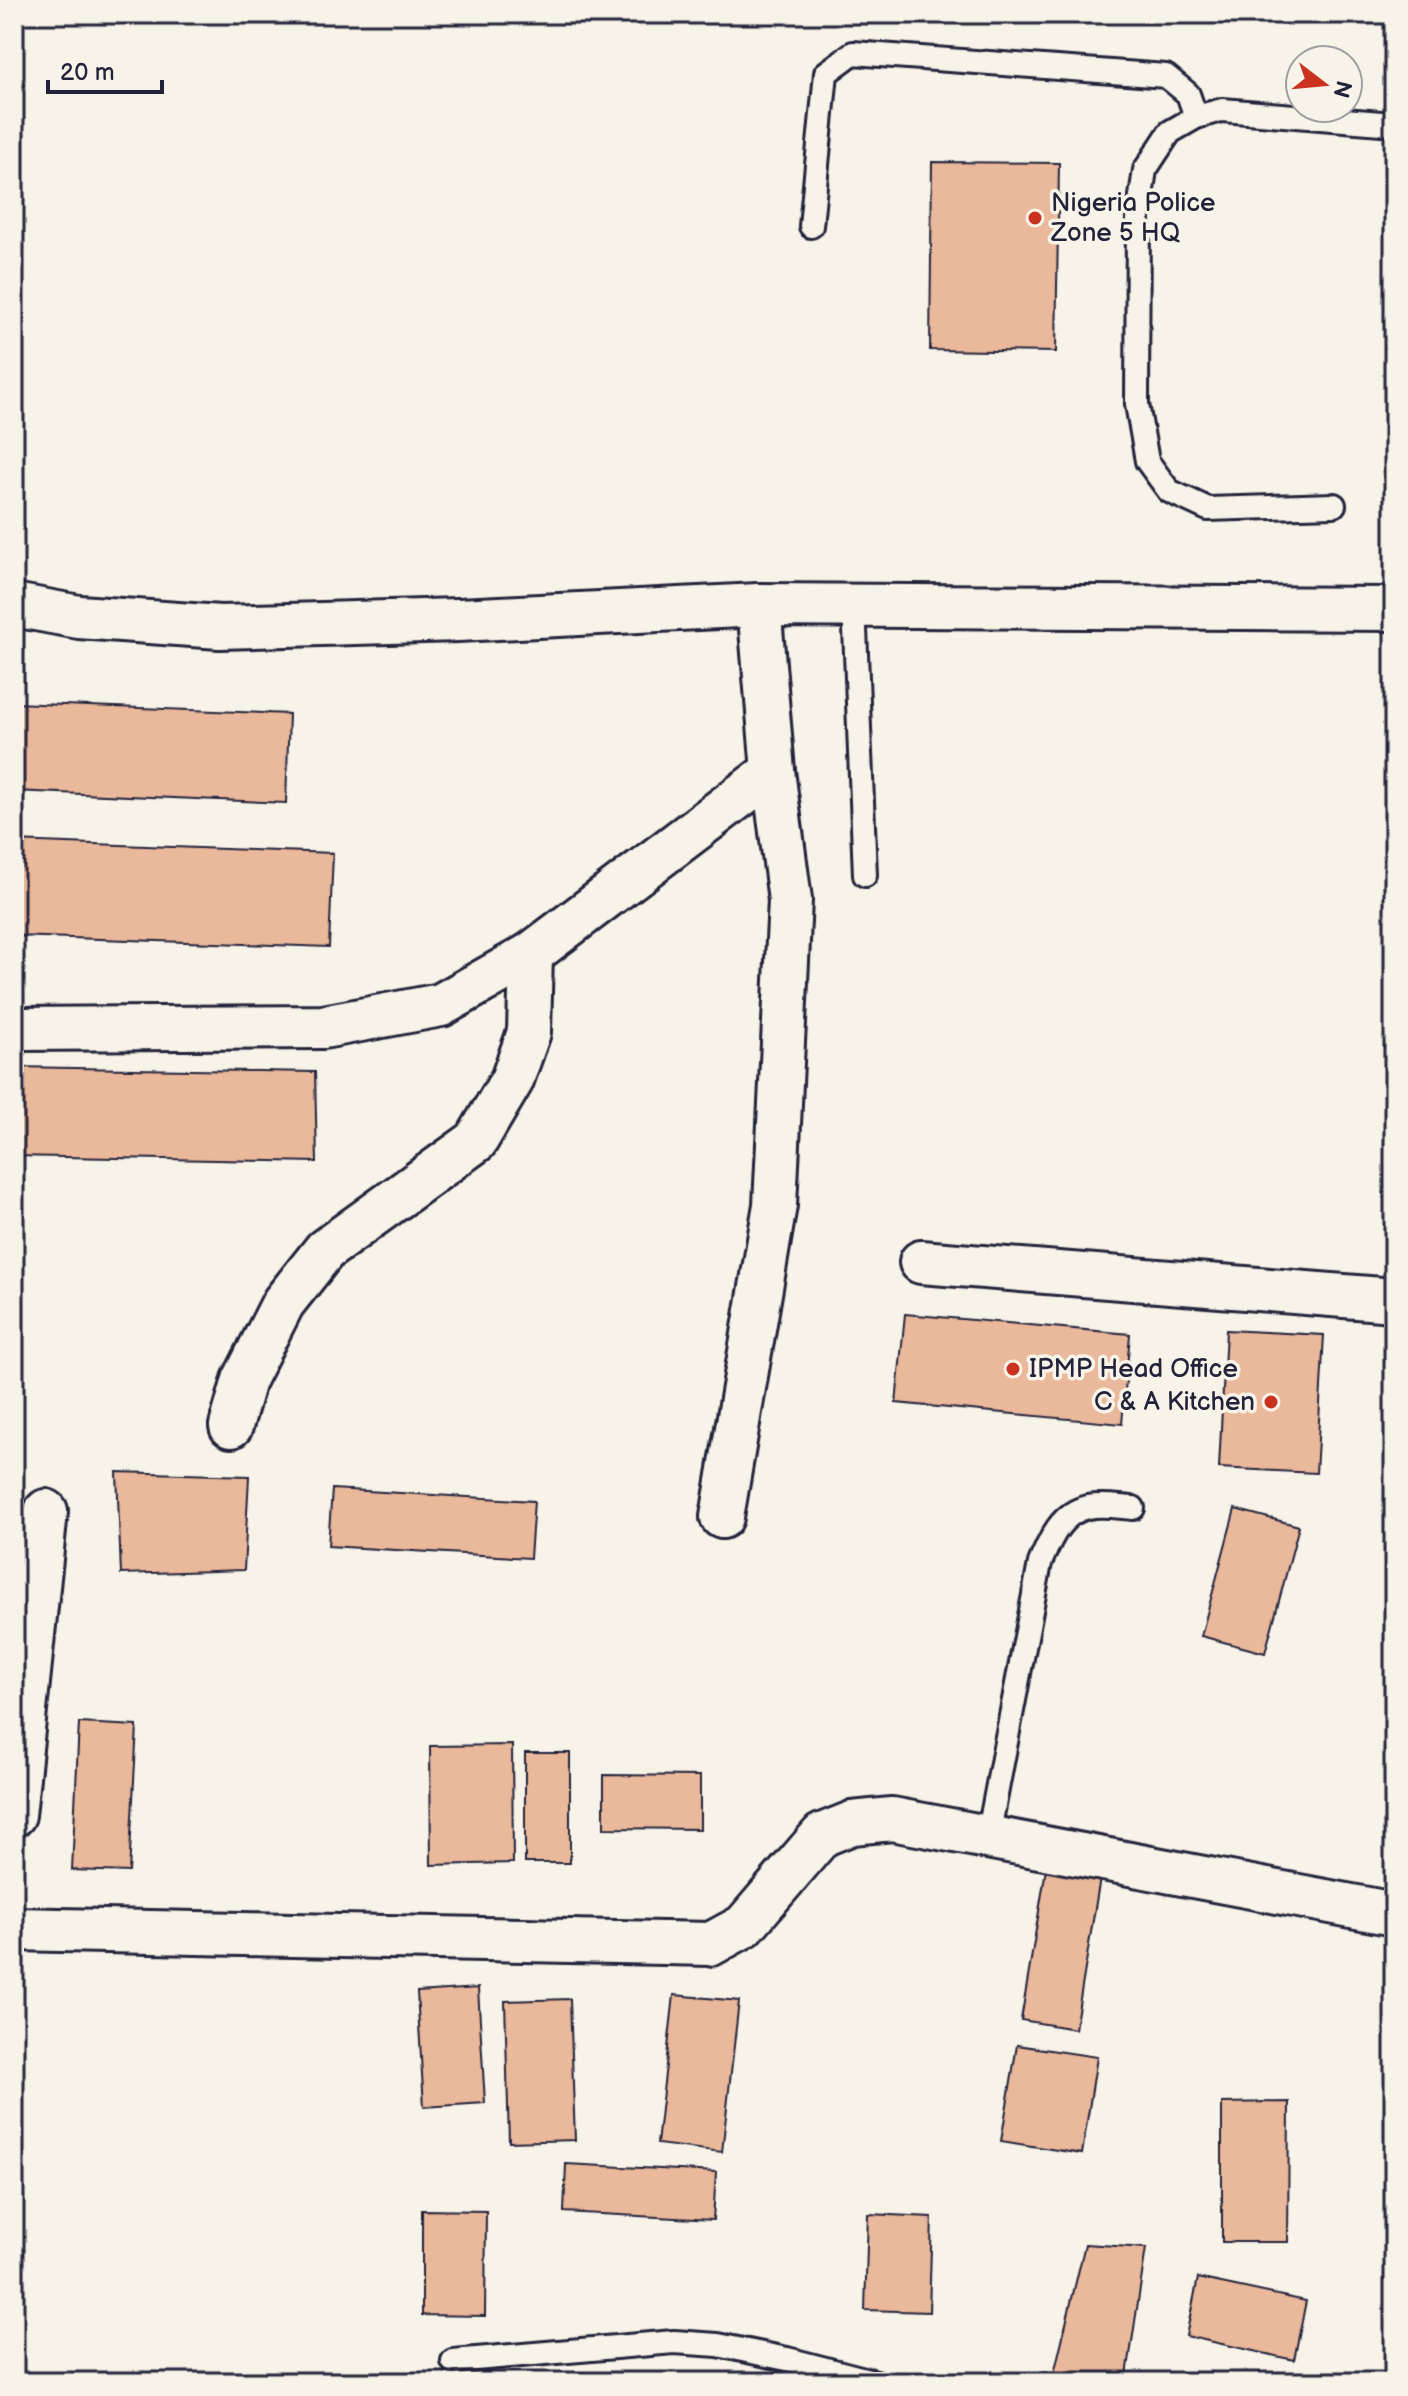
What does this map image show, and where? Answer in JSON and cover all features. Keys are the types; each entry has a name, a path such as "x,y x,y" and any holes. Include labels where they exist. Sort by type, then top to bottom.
{"street":[{"path":"14,605 79,617 220,627 458,620 759,605 1394,609"},
{"path":"722,1517 775,1205 790,900 773,771 759,605"},
{"path":"14,1029 323,1027 441,1005 531,954 773,771"},
{"path":"231,1426 244,1380 283,1303 325,1250 476,1141 512,1080 529,1032 531,954"},
{"path":"921,1262 1394,1300"},
{"path":"14,1815 46,1511"},
{"path":"14,1929 711,1944 744,1926 822,1835 852,1823 892,1819 1394,1914"}],"lane":[{"path":"811,226 826,73 853,53 1166,76 1188,94 1196,117"},
{"path":"1334,505 1208,509 1169,491 1147,461 1137,404 1138,216 1145,170 1170,132 1196,117 1222,110 1394,124"},
{"path":"854,604 865,875"},
{"path":"988,1837 1040,1563 1052,1536 1066,1516 1088,1507 1133,1508"},
{"path":"453,2361 674,2342 718,2345 876,2382"}],"building":[{"path":"932,162 1059,163 1056,352 930,350"},
{"path":"14,703 289,714 286,803 14,791"},
{"path":"14,841 333,853 329,947 14,936"},
{"path":"14,1067 315,1072 317,1162 14,1156"},
{"name":"IPMP Head Office","path":"905,1314 1130,1334 1122,1424 896,1403"},
{"name":"C & A Kitchen","path":"1226,1330 1324,1335 1316,1473 1219,1468"},
{"path":"117,1472 249,1476 244,1570 121,1574"},
{"path":"332,1489 534,1501 530,1558 328,1546"},
{"path":"1235,1509 1299,1526 1265,1653 1201,1636"},
{"path":"79,1723 137,1726 129,1872 72,1870"},
{"path":"512,1745 513,1863 431,1865 430,1746"},
{"path":"525,1753 570,1753 570,1863 525,1863"},
{"path":"604,1775 700,1776 700,1829 604,1828"},
{"path":"1046,1869 1100,1878 1075,2029 1021,2020"},
{"path":"478,1988 485,2103 424,2107 417,1992"},
{"path":"674,1995 739,2001 722,2152 657,2144"},
{"path":"570,1999 575,2140 509,2142 505,2001"},
{"path":"1017,2045 1097,2057 1082,2154 1001,2141"},
{"path":"1289,2102 1288,2242 1222,2242 1222,2103"},
{"path":"566,2164 716,2172 713,2220 564,2212"},
{"path":"422,2210 486,2211 485,2316 422,2315"},
{"path":"868,2214 932,2217 929,2312 865,2310"},
{"path":"1085,2244 1146,2248 1126,2382 1052,2382"},
{"path":"1198,2278 1306,2301 1294,2360 1186,2336"},
{"path":"226,2373 288,2382 225,2382"}],"place":[{"name":"Nigeria Police Zone 5 HQ","path":"1035,218"},
{"name":"IPMP Head Office","path":"1013,1369"},
{"name":"C & A Kitchen","path":"1271,1402"}]}
